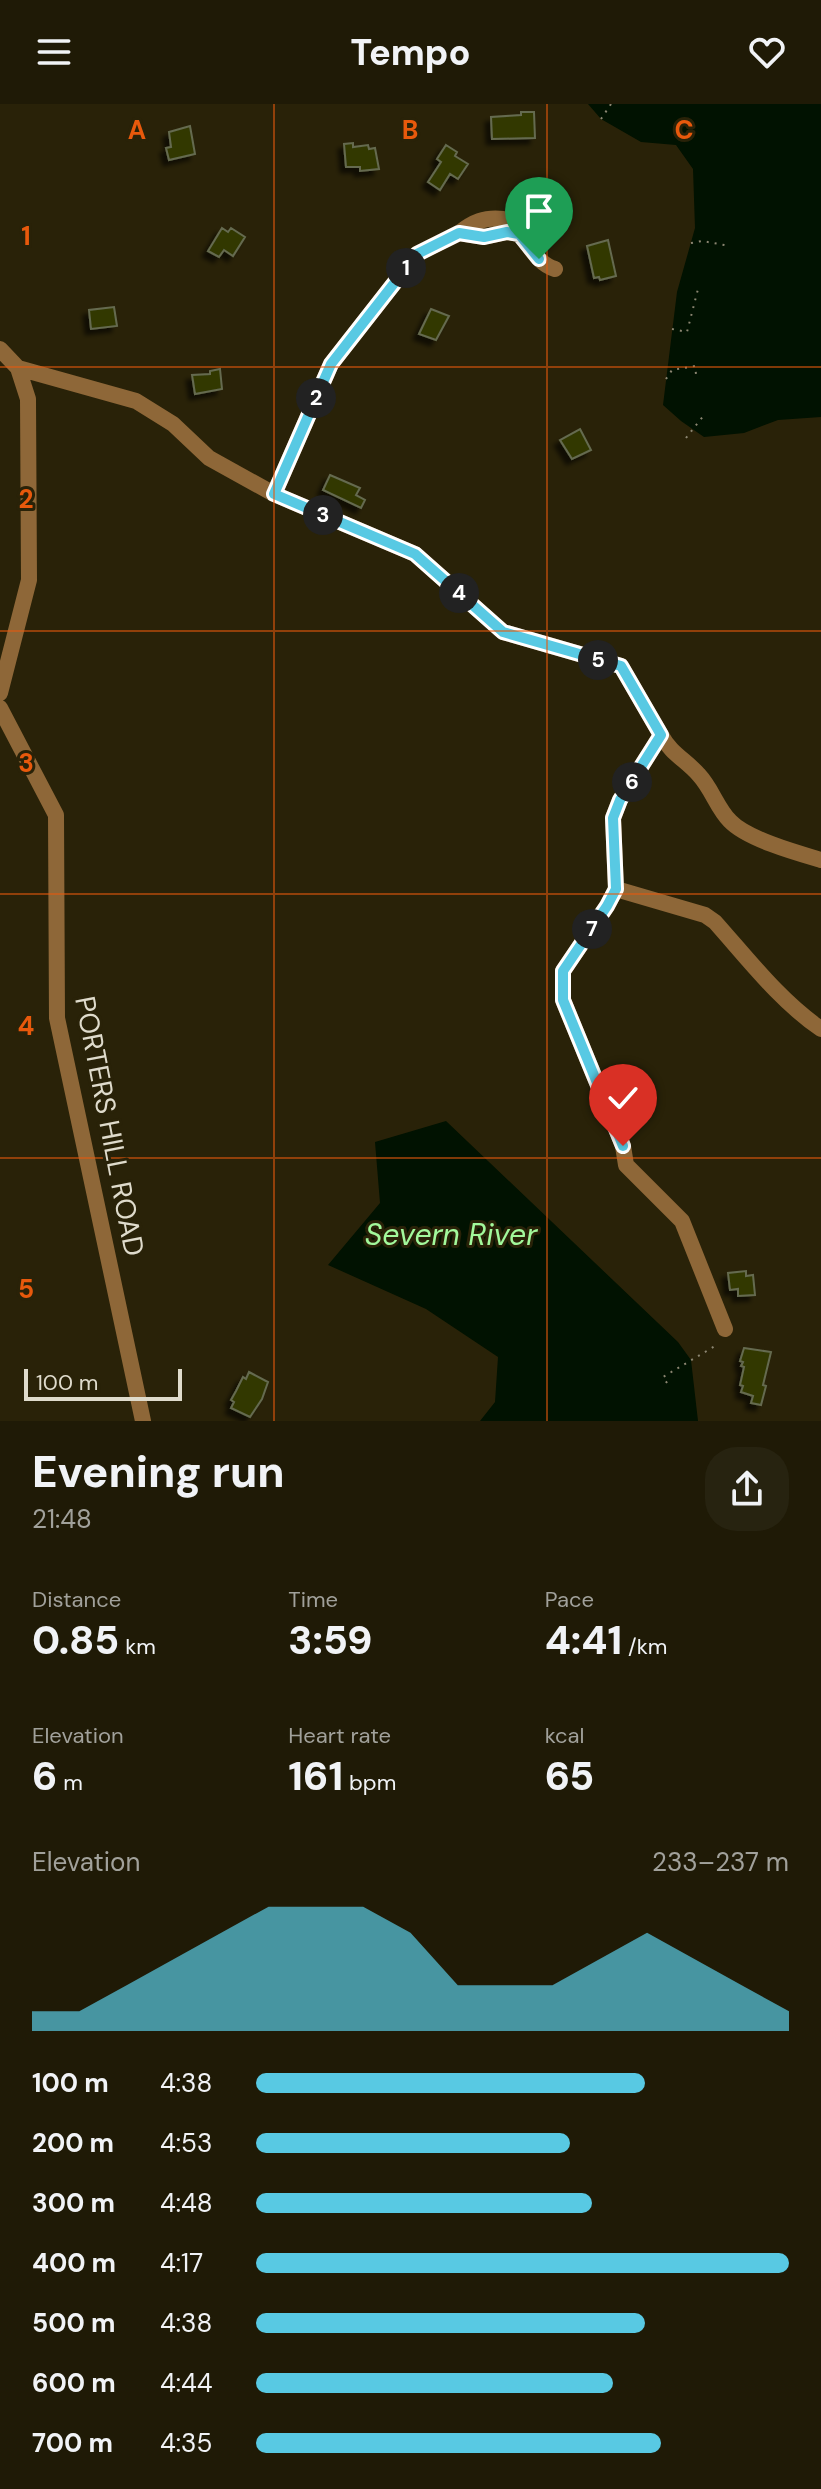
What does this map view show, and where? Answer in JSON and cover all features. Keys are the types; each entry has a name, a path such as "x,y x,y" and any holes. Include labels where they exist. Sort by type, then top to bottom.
{"street":[{"path":"274,494 331,364 417,254 459,233 484,237 507,232 519,234 539,259 555,269"},
{"path":"0,349 18,368 28,399 29,580 0,693"},
{"path":"18,368 136,401 173,424 209,458 274,494 415,554 503,632 621,666 669,749 711,788 721,809 734,825 778,846 821,860"},
{"name":"PORTERS HILL ROAD","path":"0,708 56,815 57,1018 143,1421"},
{"path":"661,735 620,800 613,818 616,889 563,971 563,1000 623,1146 626,1165 682,1221 725,1329"},
{"path":"616,889 705,915 715,922 767,981 821,1029"}],"path":[{"path":"601,119 611,104"},
{"path":"691,243 702,241 730,246"},
{"path":"672,329 687,332 698,289"},
{"path":"666,379 672,370 695,366 696,374"},
{"path":"686,438 704,415"},
{"path":"667,1383 663,1377 715,1346"}],"water":[{"path":"588,104 821,104 821,417 778,420 744,433 704,437 663,405 677,292 695,228 693,169 676,145 641,142 601,119"},
{"name":"Severn River","path":"446,1121 678,1342 691,1360 698,1421 480,1421 495,1402 498,1357 426,1309 328,1265 380,1203 375,1142"}],"building":[{"path":"521,112 534,112 535,138 492,139 491,117 521,115"},
{"path":"190,126 195,154 169,160 166,148 171,147 169,132"},
{"path":"353,143 353,147 368,145 369,149 375,148 379,169 360,171 360,167 346,167 344,144"},
{"path":"446,145 457,152 455,156 468,164 458,179 450,174 440,190 428,182 441,162 437,159"},
{"path":"537,181 565,197 549,230 530,220 536,205 529,184"},
{"path":"222,228 228,232 231,228 245,237 233,256 224,250 219,257 208,251"},
{"path":"608,240 616,276 600,280 599,277 594,278 587,246"},
{"path":"114,307 117,326 91,329 89,310"},
{"path":"431,309 449,316 436,340 419,334"},
{"path":"220,369 222,389 195,394 192,375 210,374 210,371"},
{"path":"580,429 591,450 572,459 560,440"},
{"path":"330,475 360,488 356,495 365,500 361,508 323,490"},
{"path":"746,1271 746,1276 753,1275 755,1295 738,1296 738,1289 730,1290 728,1273"},
{"path":"744,1348 771,1352 761,1405 751,1403 753,1396 741,1392 744,1367 740,1361"},
{"path":"249,1372 268,1382 262,1399 250,1417 231,1408 234,1402 231,1400"}],"route":[{"path":"539,259 519,234 507,232 484,237 459,233 417,254 331,364 274,494 415,554 503,632 621,666 661,735 620,800 613,818 616,889 563,971 563,1000 623,1146"}]}
